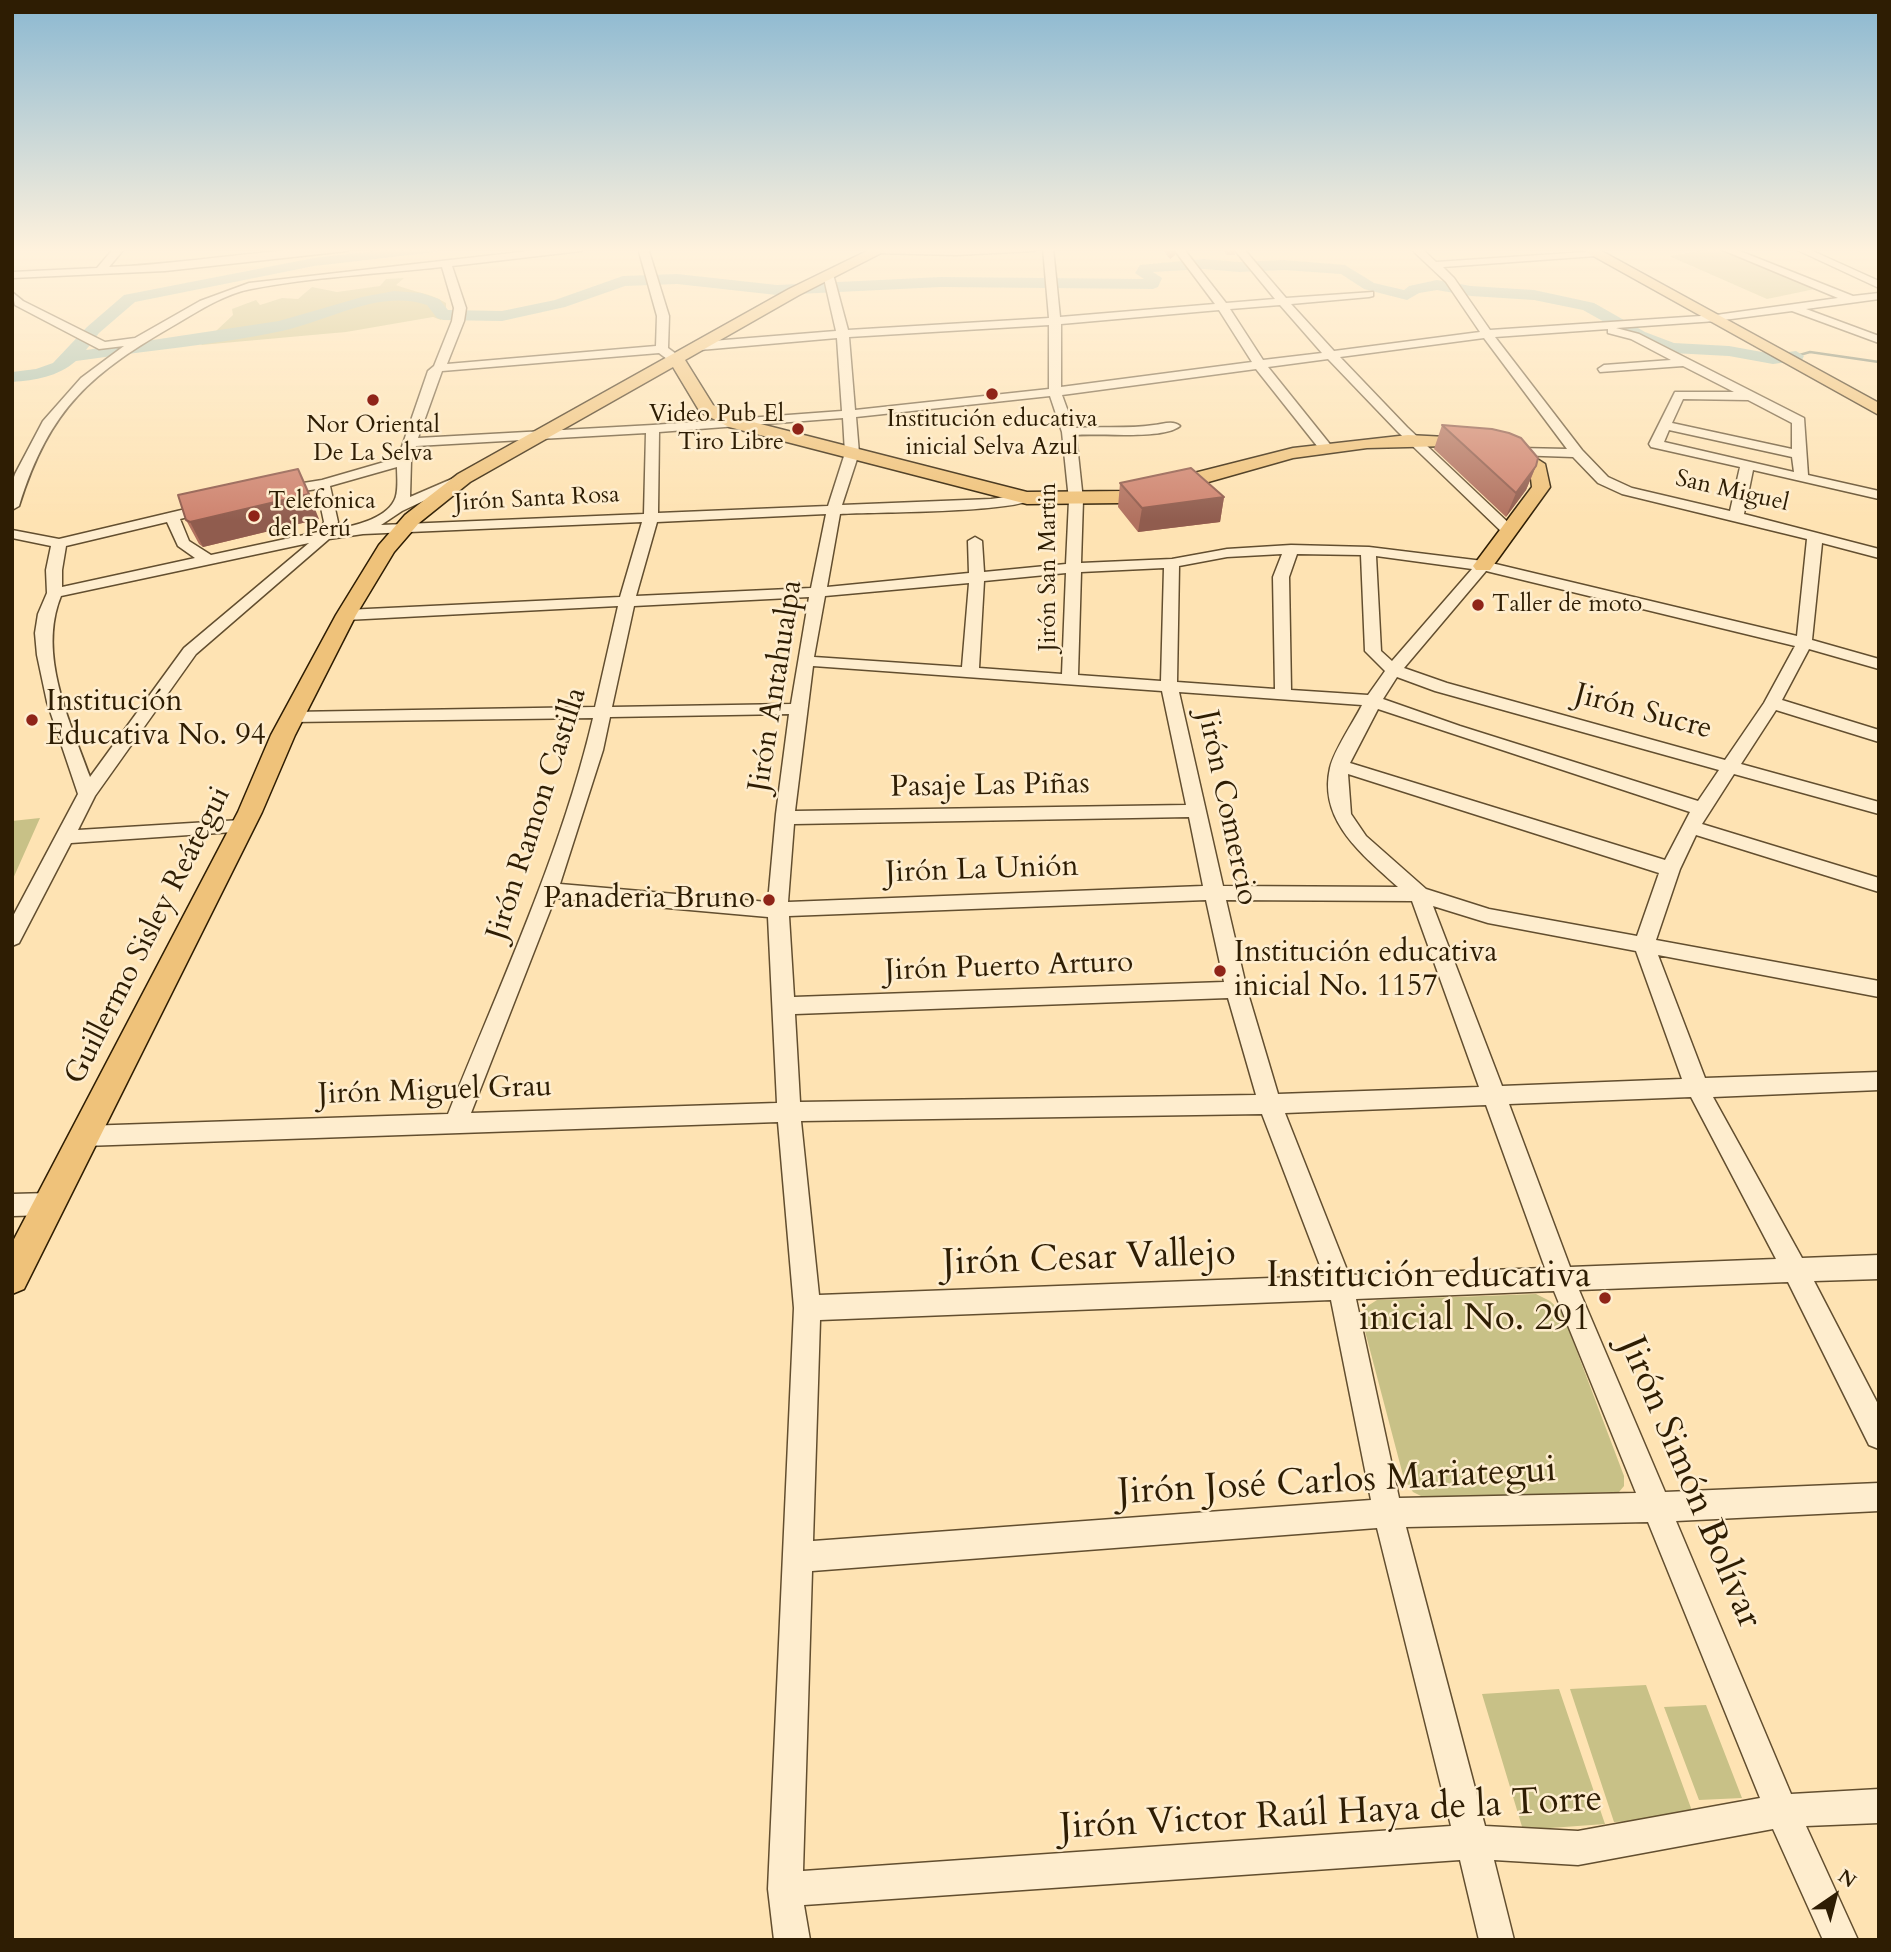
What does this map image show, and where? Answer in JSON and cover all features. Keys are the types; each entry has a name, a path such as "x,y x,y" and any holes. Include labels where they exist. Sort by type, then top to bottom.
{"main road":[{"name":"Guillermo Sisley Reátegui","path":"12,1278 250,812 292,717 399,519 668,354 700,346 712,339"},
{"path":"1750,339 1879,410"},
{"path":"668,354 687,373 706,408 735,423 1027,498 1076,500 1121,497 1164,489 1268,458 1326,447 1412,439 1465,442 1519,452 1539,468 1541,487 1483,566"}],"street":[{"path":"89,339 103,346 137,339"},
{"path":"12,506 31,450 50,418 67,397 97,370 140,339"},
{"path":"363,530 399,519 403,499 404,461 435,371 439,368 450,339"},
{"path":"439,368 668,354 666,339"},
{"path":"700,346 782,339"},
{"name":"Jirón Antahualpa","path":"792,1940 785,1889 807,1308 789,1112 778,907 785,818 805,661 834,508 852,453 843,339"},
{"name":"Jirón San Martin","path":"1055,339 1055,392 1069,432 1076,500 1076,568 1070,680"},
{"path":"1243,339 1259,364 1326,447"},
{"path":"1317,339 1412,439 1509,531"},
{"path":"411,442 535,437 849,414 1055,392 1448,339"},
{"name":"San Miguel","path":"1491,339 1580,456 1602,480 1616,487 1879,554"},
{"path":"1641,339 1799,421 1798,454 1802,477"},
{"path":"97,370 103,346"},
{"path":"1604,369 1686,362"},
{"path":"1753,396 1680,395 1656,444 1879,495"},
{"path":"1665,425 1798,454"},
{"path":"1069,432 1108,429 1134,432 1174,426"},
{"name":"Jirón Ramon Castilla","path":"455,1124 548,890 594,750 627,601 651,516 653,429"},
{"path":"1519,452 1580,456"},
{"path":"1539,468 1550,462 1580,456"},
{"path":"265,494 323,484 404,461"},
{"path":"1736,517 1747,465"},
{"path":"12,937 87,794 190,651 324,536 331,522 323,484"},
{"name":"Jirón Santa Rosa","path":"55,593 363,530 399,519 651,516 991,503 1027,498"},
{"path":"12,534 59,544 173,518 229,502"},
{"path":"173,518 183,543 208,560"},
{"path":"1815,536 1804,643 1772,703 1690,827 1670,869 1644,946 1697,1088 1795,1270 1879,1435"},
{"path":"970,673 977,576 975,541"},
{"path":"59,544 54,570 55,593 46,614 45,655 55,702 87,794"},
{"path":"345,615 819,592 977,576 1172,563 1227,553 1291,549 1369,551 1483,566 1804,643 1879,664"},
{"path":"1283,694 1281,577 1291,549"},
{"path":"1369,551 1367,568 1373,651 1380,660 1394,669"},
{"name":"Jirón Comercio","path":"1172,563 1169,687 1236,990 1270,1104 1341,1288 1388,1513 1497,1940"},
{"path":"1483,566 1394,669 1373,701 1339,766 1342,814 1359,841 1419,894 1488,916 1879,989"},
{"path":"805,661 1373,701 1428,723 1660,793 1701,808"},
{"name":"Jirón Sucre","path":"1394,669 1441,687 1879,808"},
{"path":"1772,703 1879,736"},
{"path":"292,717 798,709"},
{"path":"1339,766 1376,775 1670,869"},
{"name":"Pasaje Las Piñas","path":"785,818 1196,811"},
{"path":"63,837 241,826"},
{"path":"1690,827 1879,885"},
{"name":"Jirón La Unión","path":"548,890 736,909 1214,893 1419,894"},
{"name":"Jirón Simón Bolívar","path":"1419,894 1562,1279 1782,1811 1841,1940"},
{"name":"Jirón Puerto Arturo","path":"785,1006 1236,990"},
{"name":"Jirón Miguel Grau","path":"83,1136 789,1112 1270,1104 1879,1081"},
{"path":"12,1205 50,1204"},
{"name":"Jirón Cesar Vallejo","path":"807,1308 1879,1267"},
{"name":"Jirón José Carlos Mariategui","path":"799,1557 1388,1513 1658,1507 1879,1497"},
{"name":"Jirón Victor Raúl Haya de la Torre","path":"785,1889 1470,1842 1578,1848 1782,1811 1879,1806"}],"shaded area":[{"path":"207,339 267,339 201,345"},
{"path":"40,818 12,881 12,821"},
{"path":"1536,1294 1550,1301 1562,1312 1624,1476 1624,1486 1619,1492 1425,1498 1413,1492 1404,1479 1361,1316 1366,1307 1377,1300"},
{"path":"1646,1685 1695,1819 1614,1822 1570,1689"},
{"path":"1559,1689 1605,1824 1523,1830 1482,1694"},
{"path":"1706,1705 1742,1798 1699,1800 1664,1707"}],"building":[{"path":"1442,425 1492,429 1521,438 1538,458 1536,466 1516,493"},
{"path":"1191,468 1224,497 1142,508 1120,483"},
{"path":"298,469 309,494 190,522 186,520 178,495"}],"waterway":[{"path":"71,357 86,339"},
{"path":"71,357 192,339"},
{"path":"1649,339 1672,348 1729,351 1773,359 1796,356"},
{"path":"1796,356 1810,352 1879,362"},
{"path":"12,377 39,374 59,367 71,357"}],"place":[{"name":"Institución educativa inicial Selva Azul","path":"992,394"},
{"name":"Nor Oriental De La Selva","path":"373,400"},
{"name":"Video Pub El Tiro Libre","path":"798,429"},
{"name":"Telefonica del Perú","path":"254,516"},
{"name":"Taller de moto","path":"1478,605"},
{"name":"Institución Educativa No. 94","path":"32,720"},
{"name":"Panaderia Bruno","path":"769,900"},
{"name":"Institución educativa inicial No. 1157","path":"1220,971"},
{"name":"Institución educativa inicial No. 291","path":"1605,1298"}]}
